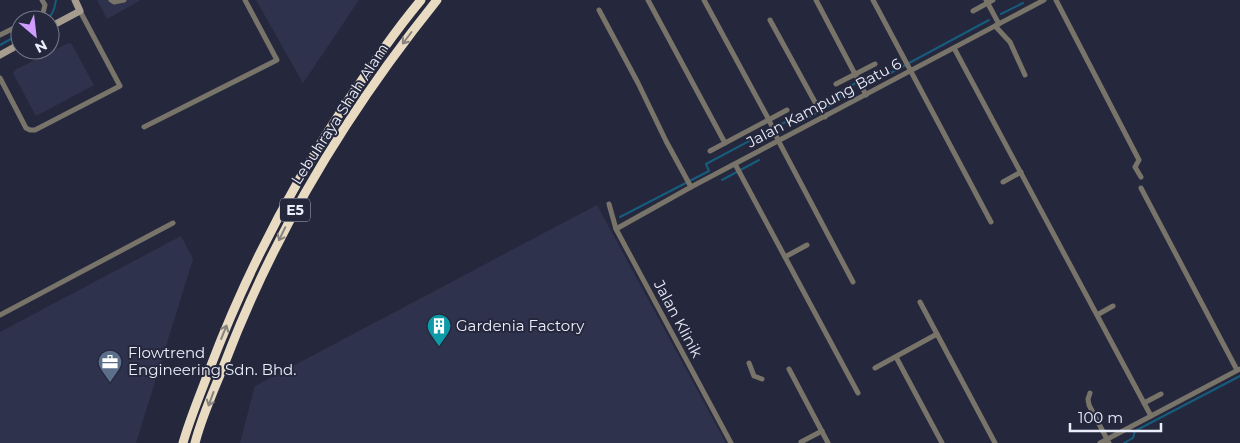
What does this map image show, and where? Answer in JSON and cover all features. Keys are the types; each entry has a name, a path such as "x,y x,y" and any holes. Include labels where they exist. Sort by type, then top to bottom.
{"highway":[{"name":"Lebuhraya Shah Alam","path":"183,443 225,330 257,257 278,216 302,172 328,131 380,53 421,0"},
{"name":"Lebuhraya Shah Alam","path":"195,443 236,334 290,219 337,137 390,61 437,0"}],"street":[{"path":"0,78 26,128 30,130 35,130 120,86 75,0"},
{"path":"111,0 114,2 124,0"},
{"path":"144,127 277,60 245,0"},
{"path":"648,0 725,143"},
{"path":"704,0 853,282"},
{"path":"816,0 866,95"},
{"path":"873,0 948,137 991,222"},
{"name":"Jalan Kampung Batu 6","path":"616,229 691,187 738,168 779,142 910,70 1044,0"},
{"path":"1056,0 1139,160 1135,167 1141,177"},
{"path":"972,11 989,1 997,25 1010,42 1025,75"},
{"path":"599,10 691,187"},
{"path":"60,22 80,11"},
{"path":"770,20 816,104 826,117"},
{"path":"954,48 1151,416"},
{"path":"836,84 857,77 875,64"},
{"path":"710,151 787,110"},
{"path":"738,168 858,394"},
{"path":"1003,182 1021,172"},
{"path":"1100,443 1108,441 1239,369 1141,188"},
{"name":"Jalan Klinik","path":"609,204 616,229 731,443"},
{"path":"0,315 173,223"},
{"path":"785,257 807,245"},
{"path":"920,302 995,443"},
{"path":"1097,315 1113,306"},
{"path":"875,368 937,334"},
{"path":"896,357 942,443"},
{"path":"749,363 754,376 762,379"},
{"path":"789,369 828,443"},
{"path":"1090,393 1088,399 1090,405 1108,441"},
{"path":"1144,403 1161,394"},
{"path":"801,442 822,431"}],"shaded area":[{"path":"97,0 141,0 107,19"},
{"path":"256,0 359,0 303,83"},
{"path":"71,43 94,85 36,116 13,73 15,70 35,60 60,60 60,47"},
{"path":"597,205 726,443 240,443 255,386"},
{"path":"181,236 193,259 136,443 0,443 0,332"}],"waterway":[{"path":"54,10 56,0"},
{"path":"1001,14 1023,3"},
{"path":"779,125 790,120 798,123 840,100 841,91 878,71 885,76 989,20"},
{"path":"0,45 10,40"},
{"path":"620,217 709,171 706,164 766,132"},
{"path":"722,180 759,160"},
{"path":"1124,443 1133,438 1135,431 1240,376"}],"place":[{"name":"Gardenia Factory","path":"439,347"},
{"name":"Flowtrend Engineering Sdn. Bhd.","path":"110,383"}]}
